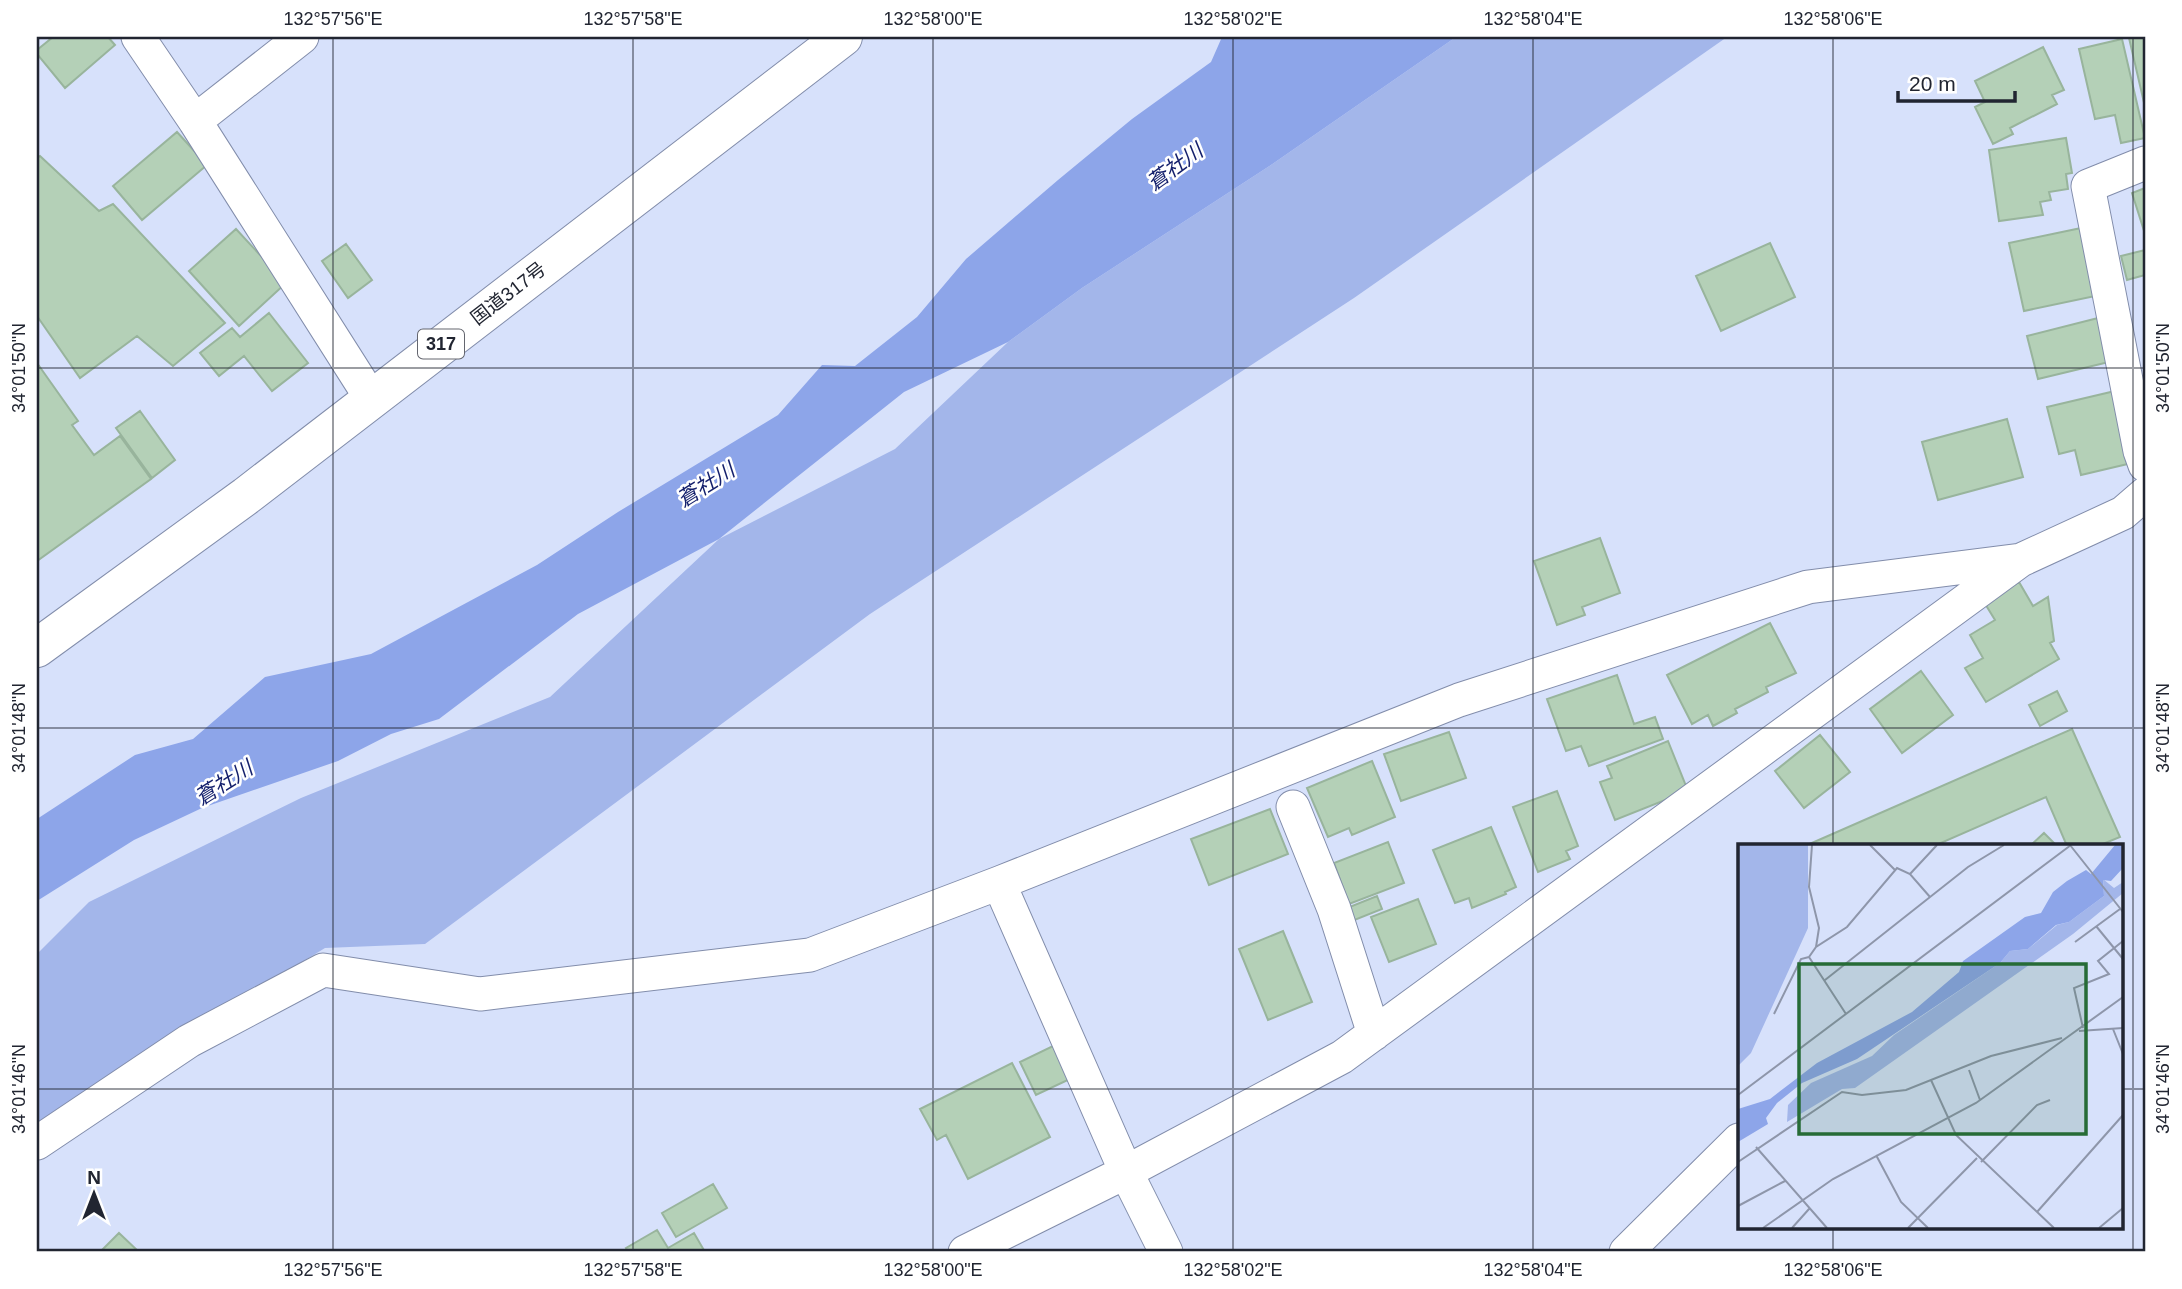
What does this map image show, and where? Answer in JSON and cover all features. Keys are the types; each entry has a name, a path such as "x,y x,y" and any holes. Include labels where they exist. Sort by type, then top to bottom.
{"highway":[{"name":"国道317号","path":"37,648 246,496 843,37"}],"street":[{"path":"138,37 195,121 371,398"},
{"path":"195,121 302,37"},
{"path":"2145,163 2088,186 2140,452 2145,465"},
{"path":"965,1252 1126,1172 1342,1057 2021,560 2138,506"},
{"path":"37,1143 189,1041 323,970 480,994 810,955 1459,701 1808,587 2021,560"},
{"path":"1293,807 1334,909 1374,1034"},
{"path":"999,883 1126,1172 1166,1252"},
{"path":"1626,1252 1738,1141"}],"shaded area":[{"path":"1456,37 1727,37 1354,298 870,614 425,944 325,948 37,1124 37,954 89,902 301,798 550,697 719,539 895,449 1008,342 1082,288 1271,165"}],"water":[{"name":"蒼社川","path":"1222,37 1456,37 1271,165 1082,288 1008,342 904,392 719,539 578,614 439,719 391,734 338,761 202,808 134,840 37,901 37,819 135,755 193,739 265,677 371,654 537,565 618,512 778,415 822,365 855,366 917,317 966,259 1058,180 1132,119 1211,62"}],"building":[{"path":"53,37 108,37 115,45 65,88 37,54 37,50"},
{"path":"2145,37 2145,107 2129,38"},
{"path":"2122,39 2145,138 2121,143 2115,115 2095,119 2079,49"},
{"path":"2043,47 2064,90 2052,95 2057,104 2010,128 2013,134 1993,144 1975,107 1985,102 1975,81"},
{"path":"177,132 207,165 142,220 113,186"},
{"path":"2066,138 2072,173 2066,174 2068,189 2049,192 2051,200 2040,202 2043,215 1999,221 1989,150"},
{"path":"40,156 99,211 113,204 225,323 173,366 137,336 80,378 37,316 37,158"},
{"path":"2145,188 2145,234 2132,193"},
{"path":"2086,227 2100,295 2024,311 2009,243"},
{"path":"236,229 286,283 239,326 189,271"},
{"path":"1770,243 1795,297 1721,331 1696,276"},
{"path":"346,244 372,280 348,298 322,261"},
{"path":"2145,250 2145,275 2127,280 2121,256"},
{"path":"269,313 308,363 272,391 244,356 219,376 200,353 232,328 240,337"},
{"path":"2102,317 2113,361 2038,379 2027,336"},
{"path":"37,363 78,421 72,425 94,455 120,436 151,479 37,561"},
{"path":"2115,391 2132,463 2081,475 2075,450 2059,454 2047,407"},
{"path":"140,411 175,460 152,478 116,428"},
{"path":"2007,419 2023,477 1938,500 1922,442"},
{"path":"1600,538 1620,593 1582,607 1585,615 1557,625 1534,561"},
{"path":"2019,582 2033,606 2048,597 2054,641 2050,643 2059,659 1986,702 1965,668 1983,658 1970,635 1995,620 1984,602"},
{"path":"1770,623 1796,673 1766,687 1768,692 1735,709 1737,713 1713,726 1708,715 1692,724 1667,675"},
{"path":"1921,671 1953,715 1902,753 1870,709"},
{"path":"1617,675 1634,724 1655,717 1663,739 1589,766 1581,746 1566,751 1547,699"},
{"path":"2057,691 2067,711 2040,726 2029,705"},
{"path":"2072,729 2120,837 2103,844 2066,844 2046,797 1939,844 1810,844"},
{"path":"1449,732 1466,778 1401,801 1384,754"},
{"path":"1820,735 1850,772 1804,808 1775,771"},
{"path":"1668,741 1688,791 1615,820 1600,782 1612,778 1607,766"},
{"path":"1372,761 1395,817 1352,835 1349,828 1328,837 1307,788"},
{"path":"1557,791 1578,846 1566,851 1570,859 1538,872 1513,807"},
{"path":"1270,809 1288,854 1209,885 1191,839"},
{"path":"1491,827 1516,887 1472,908 1469,898 1455,903 1433,850"},
{"path":"2044,833 2055,844 2032,844"},
{"path":"1388,842 1404,883 1349,904 1334,863"},
{"path":"1377,896 1382,909 1352,921 1347,908"},
{"path":"1418,899 1436,944 1389,962 1371,917"},
{"path":"1283,931 1312,1002 1268,1020 1239,949"},
{"path":"1055,1045 1072,1078 1036,1095 1020,1062"},
{"path":"1012,1063 1050,1137 968,1179 946,1135 937,1140 920,1109"},
{"path":"713,1184 727,1208 676,1237 662,1213"},
{"path":"657,1230 668,1248 694,1233 705,1252 629,1252 626,1248"},
{"path":"119,1233 139,1252 100,1252"}]}
